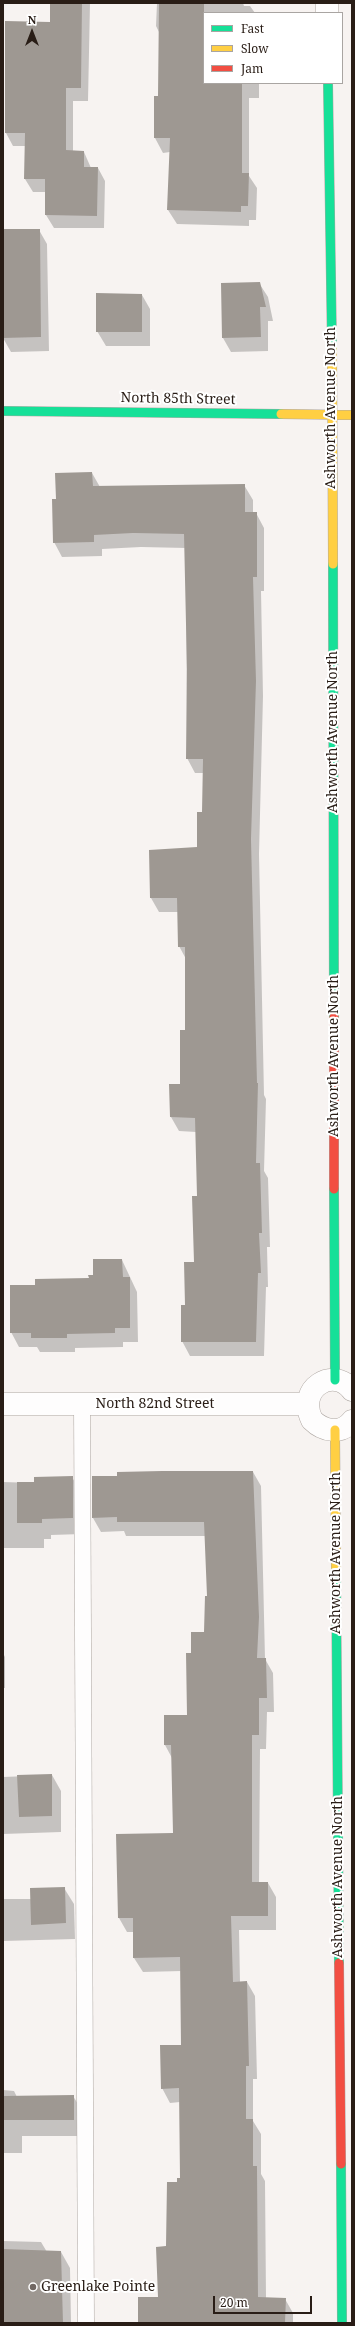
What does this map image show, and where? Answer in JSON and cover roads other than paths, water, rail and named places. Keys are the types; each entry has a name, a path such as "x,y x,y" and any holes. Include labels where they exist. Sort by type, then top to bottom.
{"street":[{"name":"Ashworth Avenue North","path":"328,84 344,1385"},
{"name":"North 85th Street","path":"3,411 352,415"},
{"path":"344,1385 320,1383 313,1388 307,1404 312,1420 318,1426 344,1425"},
{"name":"North 82nd Street","path":"3,1404 307,1404"},
{"name":"Ashworth Avenue North","path":"342,2323 344,1425"}],"lane":[{"path":"82,1404 86,2323"}],"place":[{"name":"Greenlake Pointe","path":"33,2287"}]}
